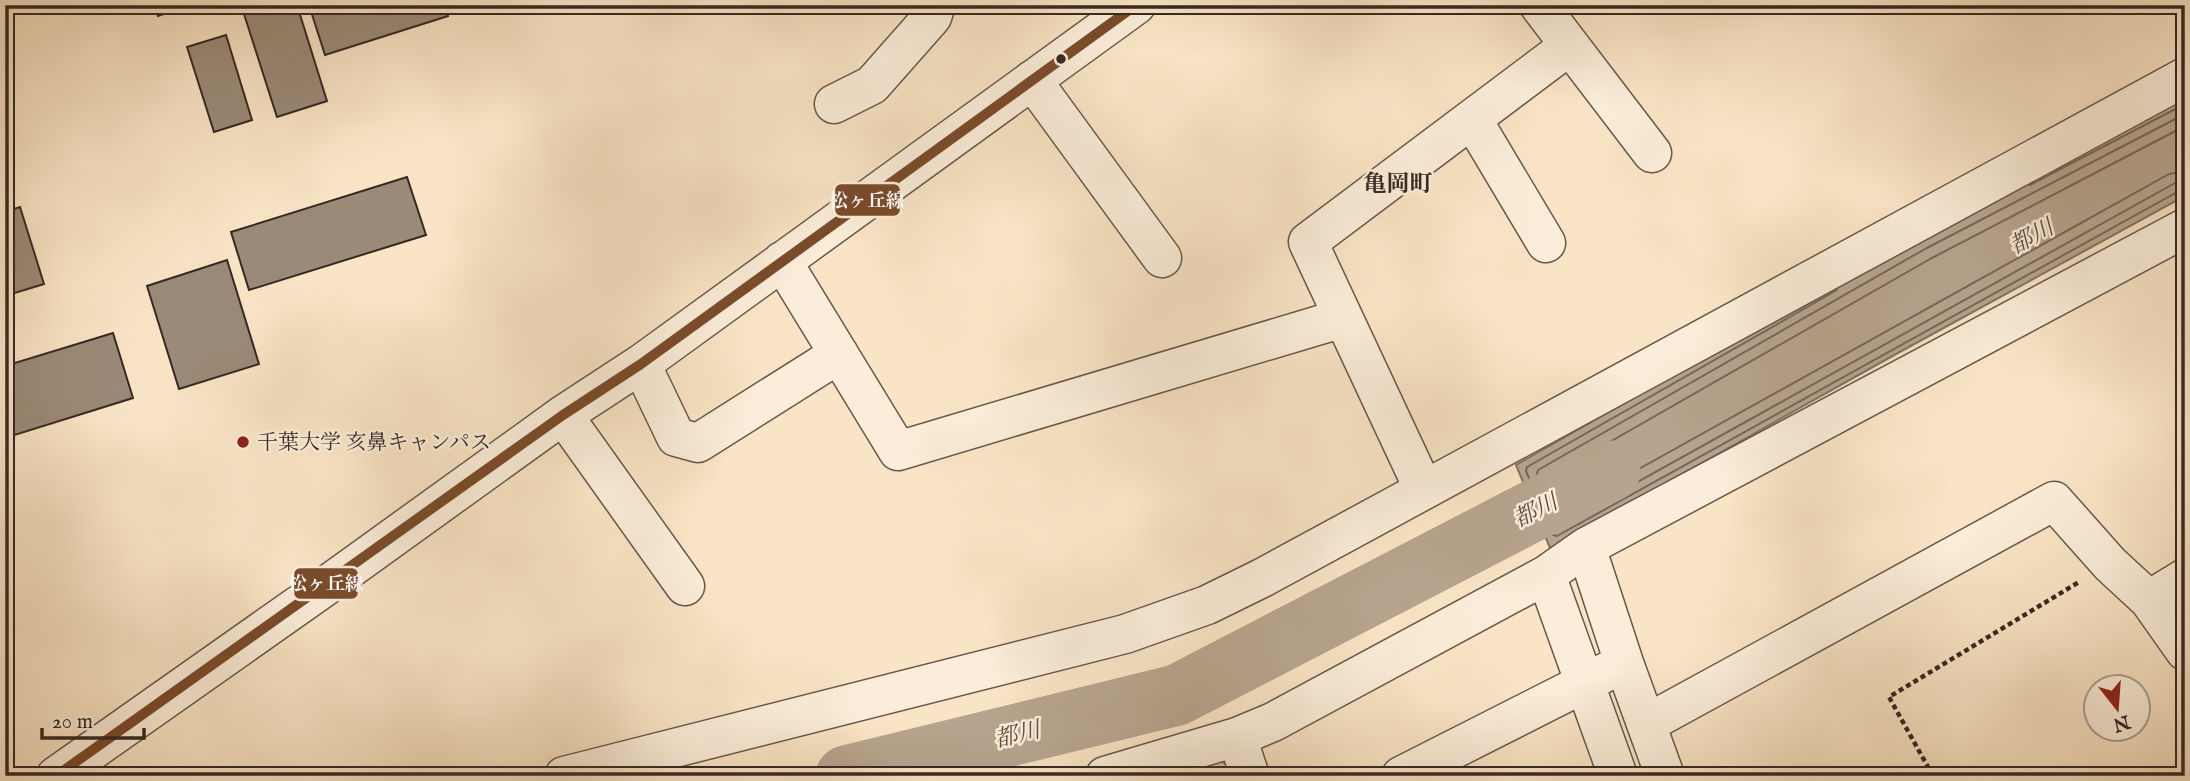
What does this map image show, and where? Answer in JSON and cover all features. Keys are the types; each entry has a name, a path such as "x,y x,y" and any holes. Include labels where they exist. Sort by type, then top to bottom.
{"street":[{"path":"834,104 872,85 932,17 936,5"},
{"path":"55,776 323,589 563,415 641,363 1136,5"},
{"path":"1539,5 1652,153"},
{"path":"1424,490 1308,242 1569,46"},
{"path":"564,776 1125,634 1208,605 2185,77"},
{"path":"1032,80 1162,258"},
{"path":"1472,119 1546,243"},
{"path":"1105,776 1237,737 1273,722 1546,575 1586,547 2185,228"},
{"path":"782,261 898,451 1343,318"},
{"path":"641,363 676,437 698,443 839,354"},
{"path":"563,415 685,586"},
{"path":"1646,724 2054,501 2110,564 2150,600 2185,651"},
{"path":"1586,547 1623,663 1665,776"},
{"path":"1546,575 1618,776"},
{"path":"2150,600 2185,578"},
{"path":"1401,776 1623,663"},
{"path":"1237,737 1250,776"}],"path":[{"path":"1933,776 1889,697 2110,564"}],"shaded area":[{"path":"1215,758 1231,767 1234,776 1162,776"}],"water":[{"path":"2185,97 2185,196 1550,548 1516,465 1918,236"}],"building":[{"path":"155,5 191,5 158,16"},
{"path":"275,5 297,5 327,101 277,117 244,14"},
{"path":"309,5 445,5 448,16 325,55"},
{"path":"226,35 252,120 214,132 187,47"},
{"path":"407,177 426,235 249,290 231,232"},
{"path":"20,207 44,284 5,296 5,212"},
{"path":"227,260 259,364 179,389 147,286"},
{"path":"113,333 133,398 5,438 5,366"}],"waterway":[{"name":"都川","path":"846,776 1177,695 1610,471"}],"transit line":[{"name":"松ヶ丘線","path":"56,776 563,415 641,364 1136,5"}],"place":[{"name":"千葉大学 亥鼻キャンパス","path":"243,442"}],"district":[{"name":"亀岡町","path":"1398,183"}]}
